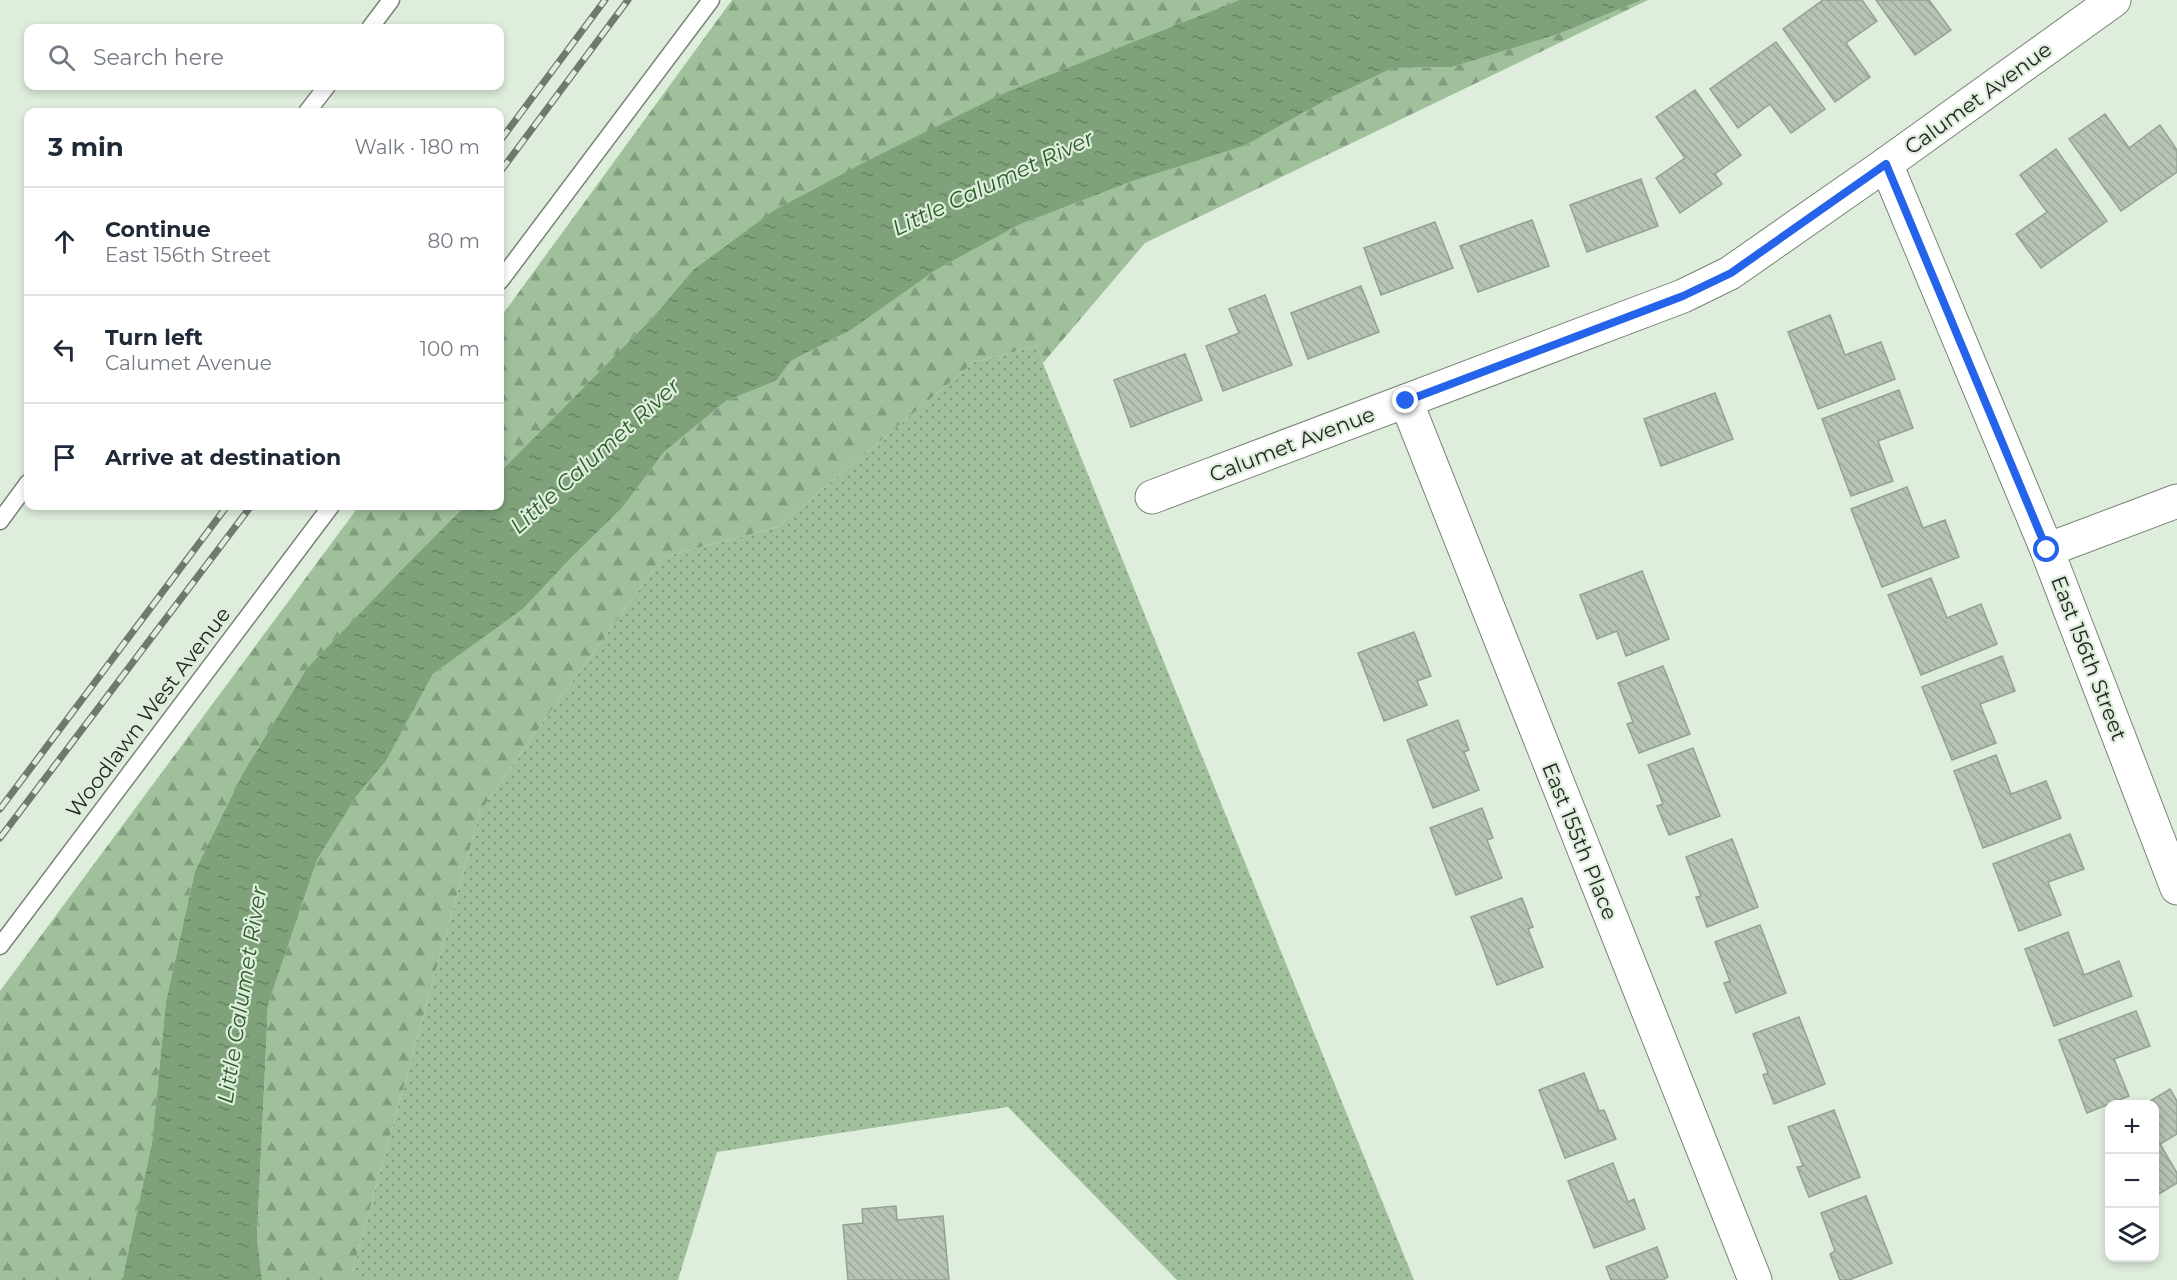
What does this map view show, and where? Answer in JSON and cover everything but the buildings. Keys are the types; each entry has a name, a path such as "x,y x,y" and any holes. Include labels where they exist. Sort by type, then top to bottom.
{"street":[{"name":"Calumet Avenue","path":"1152,496 1683,296 1731,273 2114,0"},
{"name":"East 156th Street","path":"1886,164 2047,550 2177,888"},
{"name":"East 155th Place","path":"1406,401 1755,1280"},
{"path":"2047,550 2177,501"}],"lane":[{"path":"373,24 391,0"},
{"path":"504,276 711,0"},
{"path":"310,108 324,90"},
{"path":"0,521 24,488"},
{"name":"Woodlawn West Avenue","path":"0,946 328,510"}],"green space":[{"path":"732,0 1239,0 1006,92 692,271 654,316 504,468 504,313"},
{"path":"1642,0 1648,0 1145,243 1043,363 1036,346 974,362 778,527 663,557 480,812 350,1280 262,1280 257,1237 268,1005 317,860 356,797 386,761 433,674 523,609 622,508 664,452 726,401 776,381 791,361 851,330 936,270 1021,224 1133,181 1244,146 1332,97 1393,68 1452,67 1556,35"},
{"path":"1036,346 1414,1280 1177,1280 1008,1107 717,1152 678,1280 350,1280 480,812 663,557 778,527 974,362"},
{"path":"356,510 461,510 307,668 243,773 195,871 166,1001 152,1143 124,1271 124,1280 0,1280 0,991"}],"water":[{"name":"Little Calumet River","path":"1239,0 1642,0 1556,35 1452,67 1393,68 1332,97 1244,146 1133,181 1021,224 936,270 851,330 791,361 776,381 726,401 664,452 622,508 523,609 433,674 386,761 356,797 317,860 268,1005 257,1237 262,1280 124,1280 124,1271 152,1143 166,1001 195,871 243,773 307,668 461,510 504,510 504,468 654,316 692,271 773,211 1006,92"}],"railway":[{"path":"504,136 605,0"},
{"path":"504,167 628,0"},
{"path":"0,809 224,510"},
{"path":"0,838 248,510"}],"route":[{"path":"1406,401 1683,296 1731,273 1886,164 2047,550"}]}
